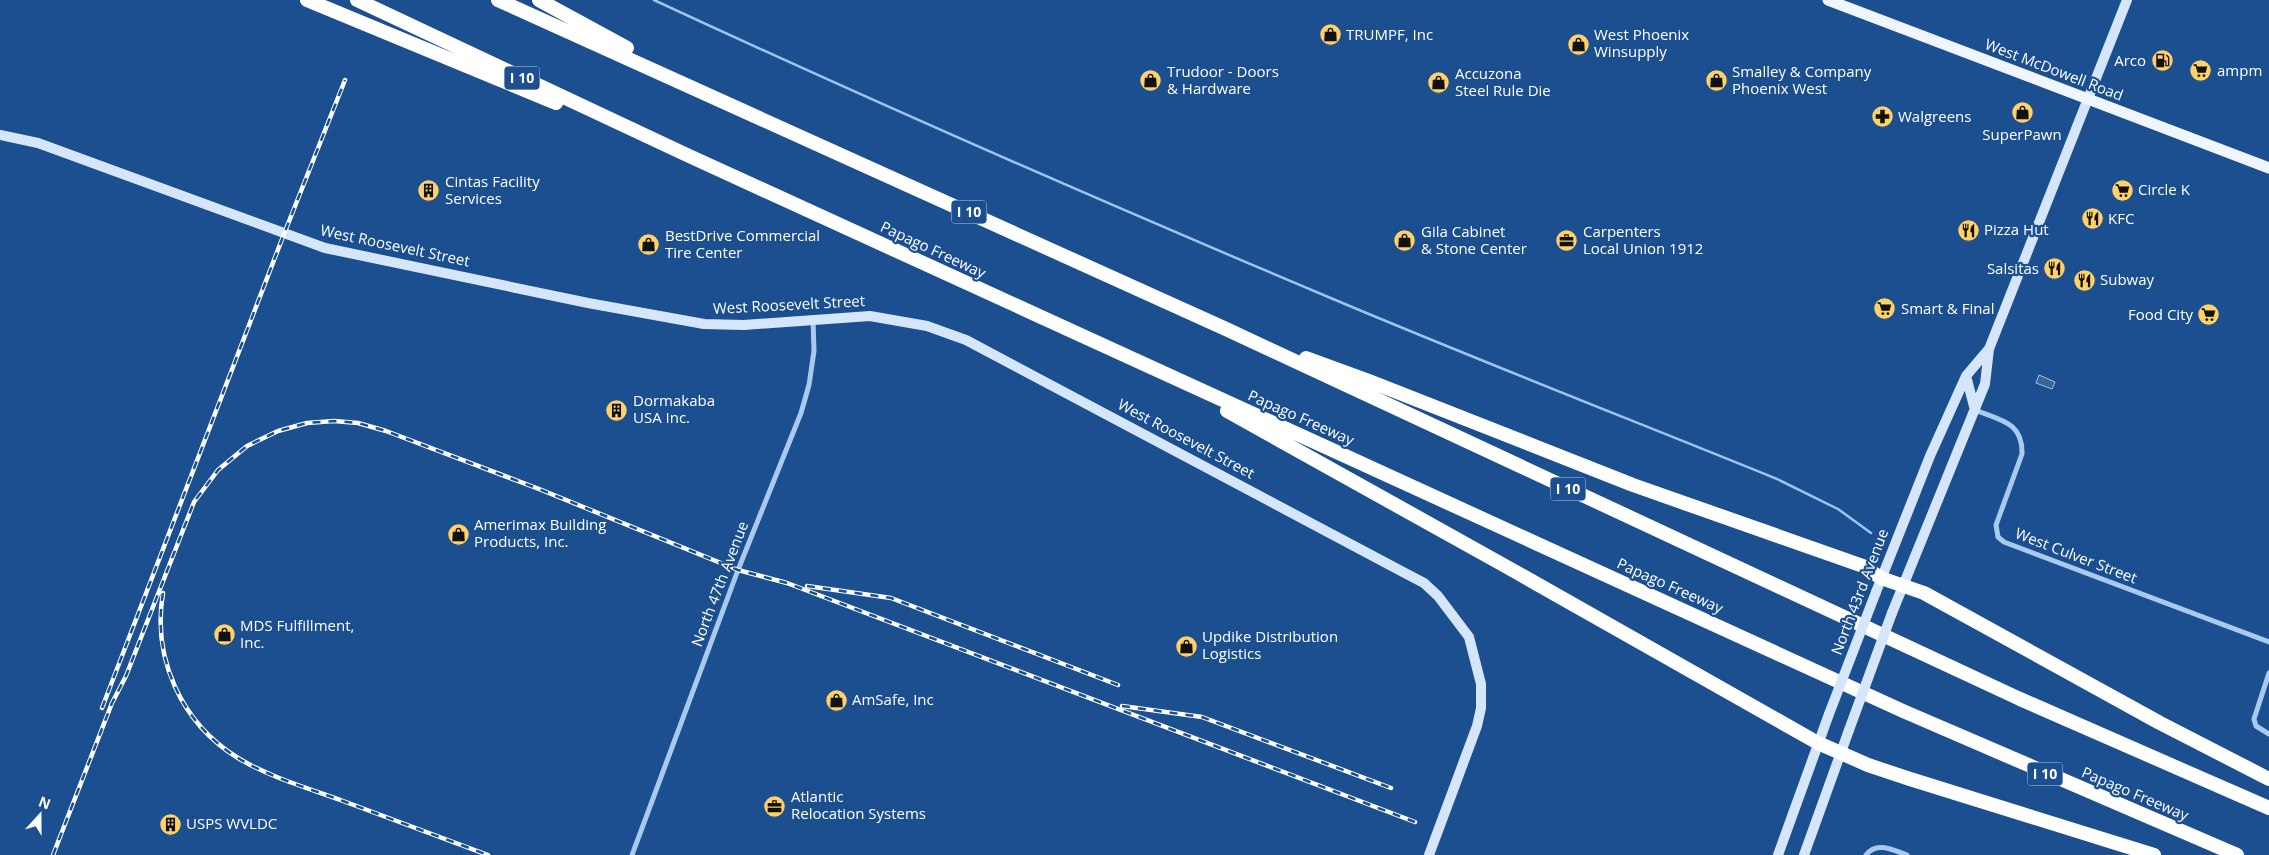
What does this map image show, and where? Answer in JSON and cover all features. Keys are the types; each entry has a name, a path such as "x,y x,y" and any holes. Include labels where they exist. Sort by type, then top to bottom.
{"highway":[{"path":"307,0 473,70 687,155"},
{"name":"Papago Freeway","path":"357,0 687,155 1903,711 2237,855"},
{"name":"I 10","path":"498,0 1226,329 2020,699 2269,808"},
{"path":"539,0 713,96"},
{"path":"1226,329 1370,381 1634,485 1863,566 1881,578 1904,588 1924,593 2160,723 2269,779"},
{"path":"1157,370 1818,744 1919,782 2154,855"}],"main road":[{"name":"West McDowell Road","path":"1828,0 2269,168"}],"street":[{"name":"North 43rd Avenue","path":"1804,855 1898,600 1985,384 1989,349 2128,0"},
{"name":"West Roosevelt Street","path":"0,135 38,143 325,248 588,303 704,324 744,325 858,315 890,318 927,326 966,340 1192,458 1424,583 1448,608 1469,637 1482,696 1474,735 1429,855"},
{"name":"North 47th Avenue","path":"632,855 736,576 801,412 809,385 814,351 813,319"},
{"name":"North 43rd Avenue","path":"1778,855 1829,714 1930,456 1966,376 1989,349"},
{"path":"1966,376 1985,384"},
{"path":"1966,376 1975,410"},
{"name":"West Culver Street","path":"1975,410 2014,427 2020,434 2022,443 2022,454 1996,524 1998,537 2004,542 2269,642"},
{"path":"2269,673 2254,712 2256,726 2269,734"},
{"path":"1866,855 1883,846 1908,855"}],"water":[{"path":"2039,375 2055,382 2052,389 2036,383"}],"waterway":[{"path":"654,0 907,115 1248,263 1444,345 1777,479 1838,509 1871,533"}],"railway":[{"path":"102,708 345,80"},
{"path":"53,855 112,703 126,676 194,502 218,470 247,446 278,431 307,423 334,421 358,423 386,431 539,489 738,570 787,583 1415,822"},
{"path":"807,586 891,598 1118,685"},
{"path":"163,593 162,641 167,665 175,687 186,708 218,744 250,765 276,777 488,855"},
{"path":"1122,706 1202,717 1391,788"}],"place":[{"name":"TRUMPF, Inc","path":"1330,35"},
{"name":"West Phoenix Winsupply","path":"1578,44"},
{"name":"Arco","path":"2162,61"},
{"name":"ampm","path":"2201,71"},
{"name":"Trudoor - Doors & Hardware","path":"1151,81"},
{"name":"Smalley & Company Phoenix West","path":"1716,81"},
{"name":"Accuzona Steel Rule Die","path":"1439,83"},
{"name":"SuperPawn","path":"2022,112"},
{"name":"Walgreens","path":"1882,117"},
{"name":"Circle K","path":"2122,190"},
{"name":"Cintas Facility Services","path":"429,191"},
{"name":"KFC","path":"2092,219"},
{"name":"Pizza Hut","path":"1968,230"},
{"name":"Gila Cabinet & Stone Center","path":"1405,241"},
{"name":"Carpenters Local Union 1912","path":"1567,241"},
{"name":"BestDrive Commercial Tire Center","path":"649,245"},
{"name":"Salsitas","path":"2055,269"},
{"name":"Subway","path":"2084,280"},
{"name":"Smart & Final","path":"1885,309"},
{"name":"Food City","path":"2209,315"},
{"name":"Dormakaba USA Inc.","path":"617,410"},
{"name":"Amerimax Building Products, Inc.","path":"458,534"},
{"name":"MDS Fulfillment, Inc.","path":"224,635"},
{"name":"Updike Distribution Logistics","path":"1186,646"},
{"name":"AmSafe, Inc","path":"836,700"},
{"name":"Atlantic Relocation Systems","path":"775,806"},
{"name":"USPS WVLDC","path":"170,824"}]}
